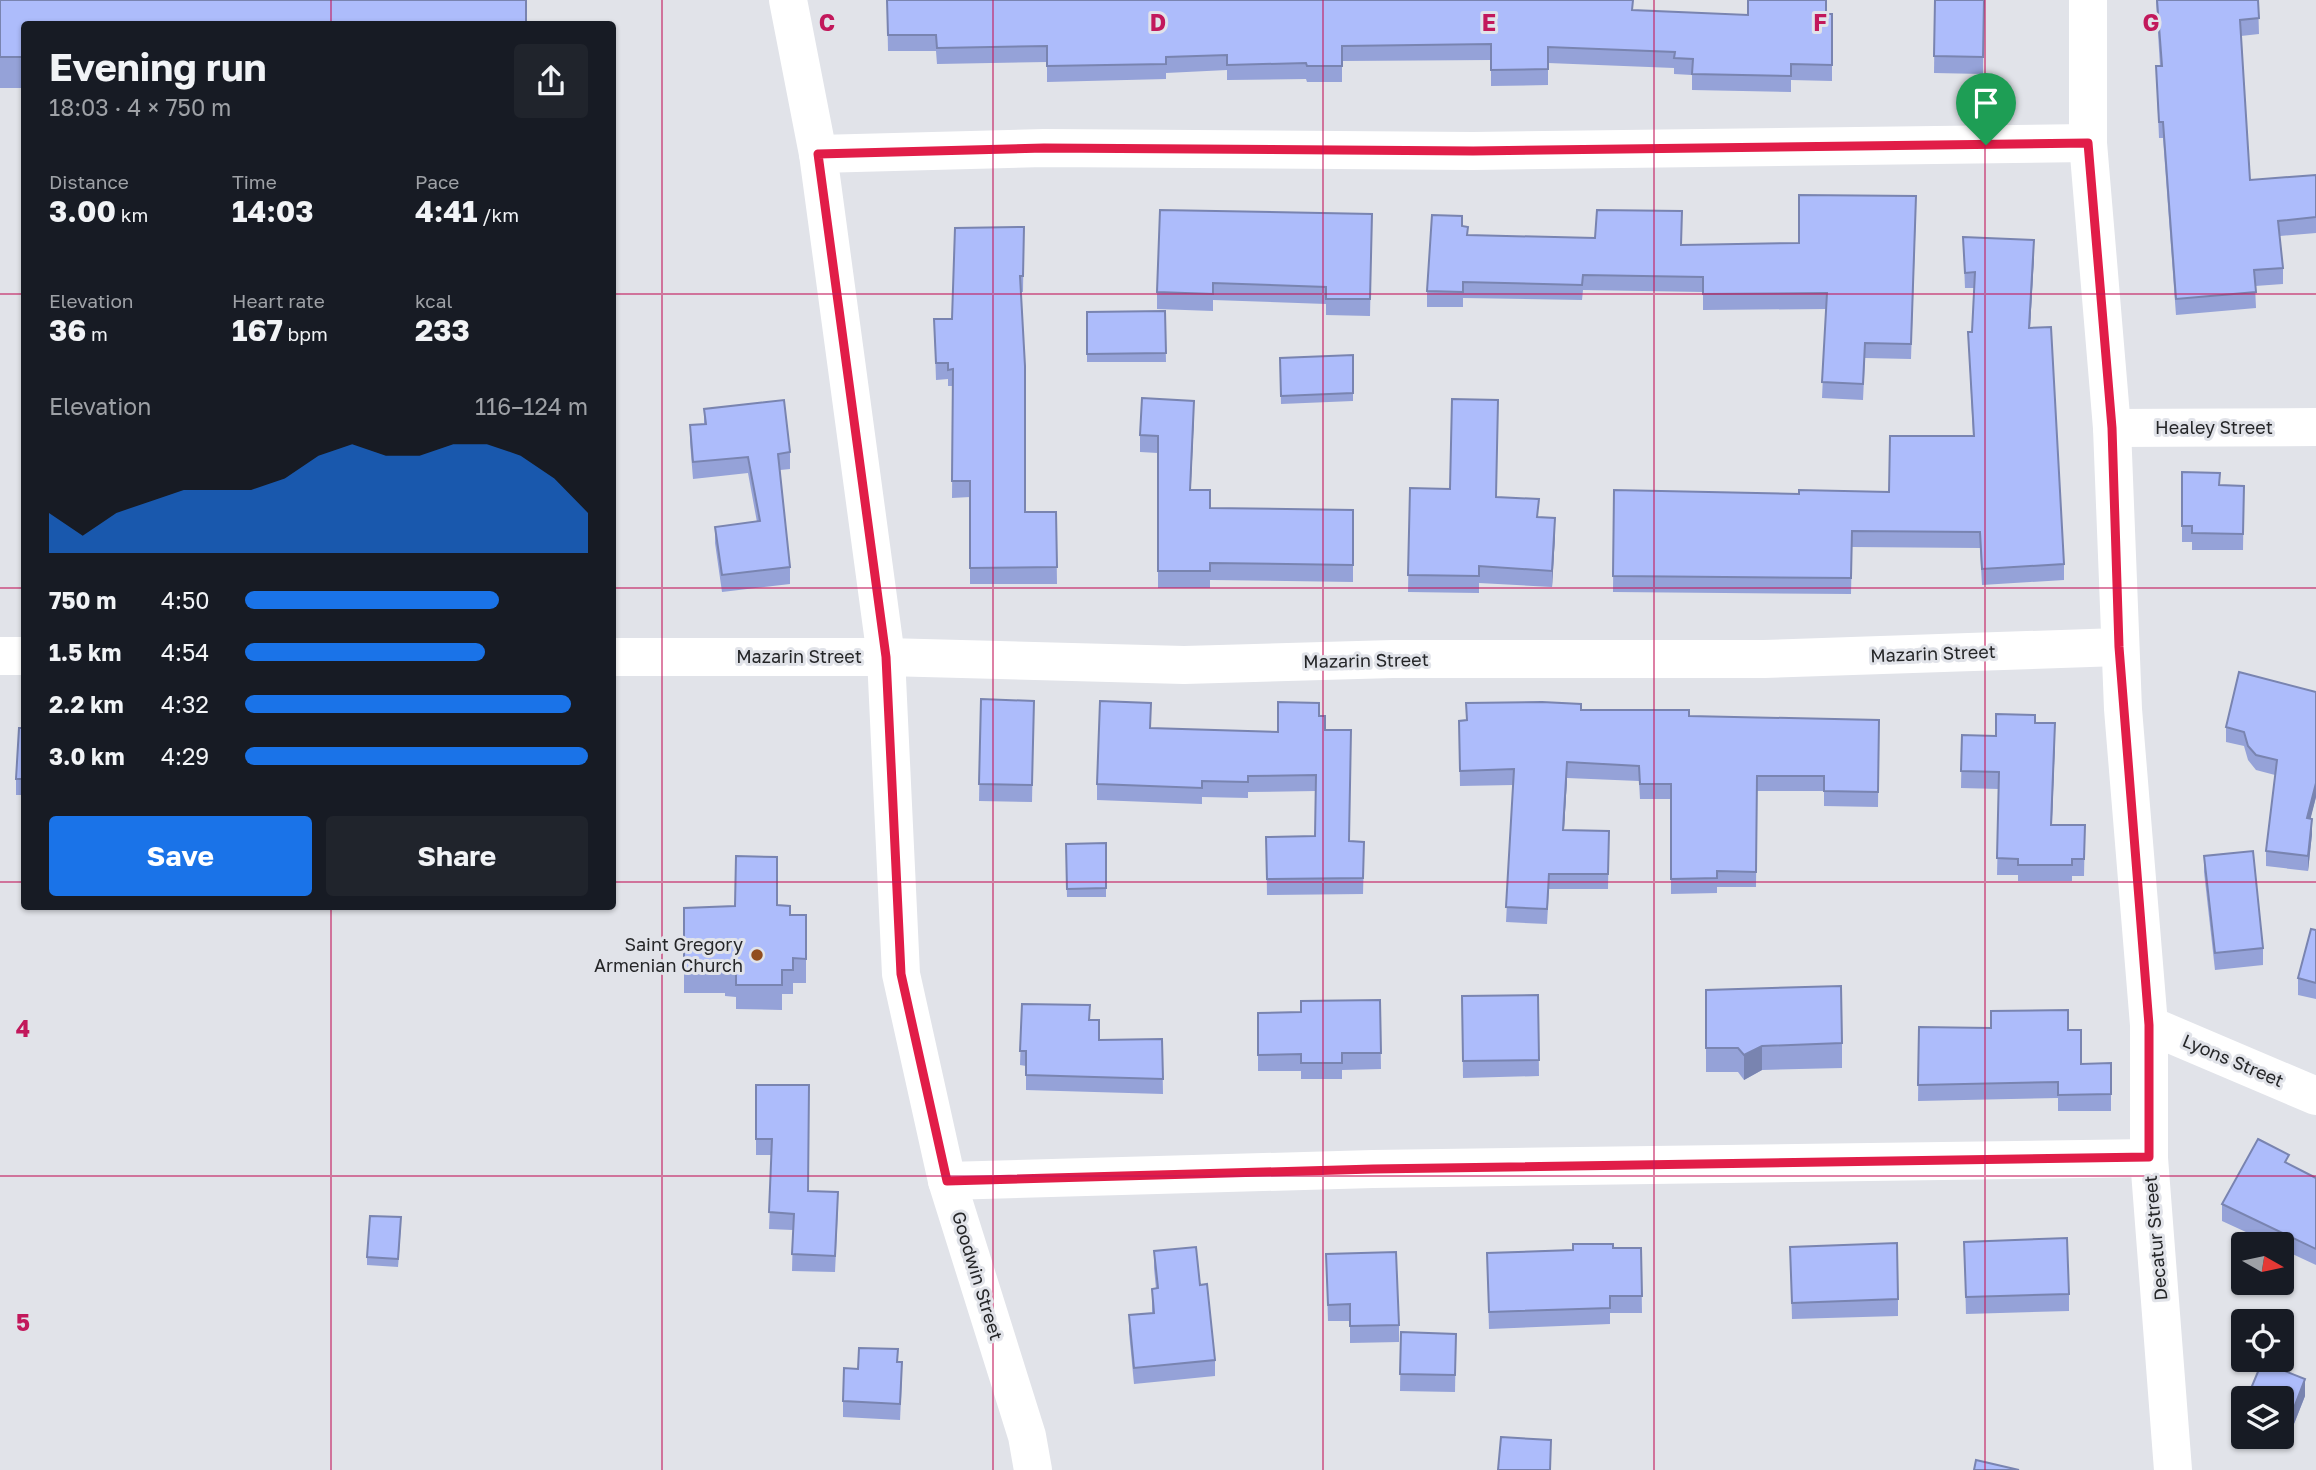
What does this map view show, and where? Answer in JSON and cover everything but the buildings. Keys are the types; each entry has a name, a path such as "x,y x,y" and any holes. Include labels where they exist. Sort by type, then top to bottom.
{"street":[{"name":"Goodwin Street","path":"788,0 818,154 886,657 901,974 947,1181 1027,1436 1033,1470"},
{"name":"Decatur Street","path":"2088,0 2088,143 2112,428 2119,647 2149,1025 2149,1157 2174,1470"},
{"path":"818,154 1044,148 1473,151 2088,143"},
{"name":"Healey Street","path":"2112,428 2316,427"},
{"name":"Mazarin Street","path":"616,657 886,657 1184,665 1420,659 1764,659 2119,647"},
{"path":"0,656 21,656"},
{"name":"Lyons Street","path":"2149,1025 2316,1096"},
{"path":"947,1181 1373,1169 2149,1157"}],"place":[{"name":"Saint Gregory Armenian Church","path":"757,955"}],"route":[{"path":"2088,143 2112,428 2119,647 2149,1025 2149,1157 1373,1169 947,1181 901,974 886,657 818,154 1044,148 1473,151 1986,145 2088,143"}]}
